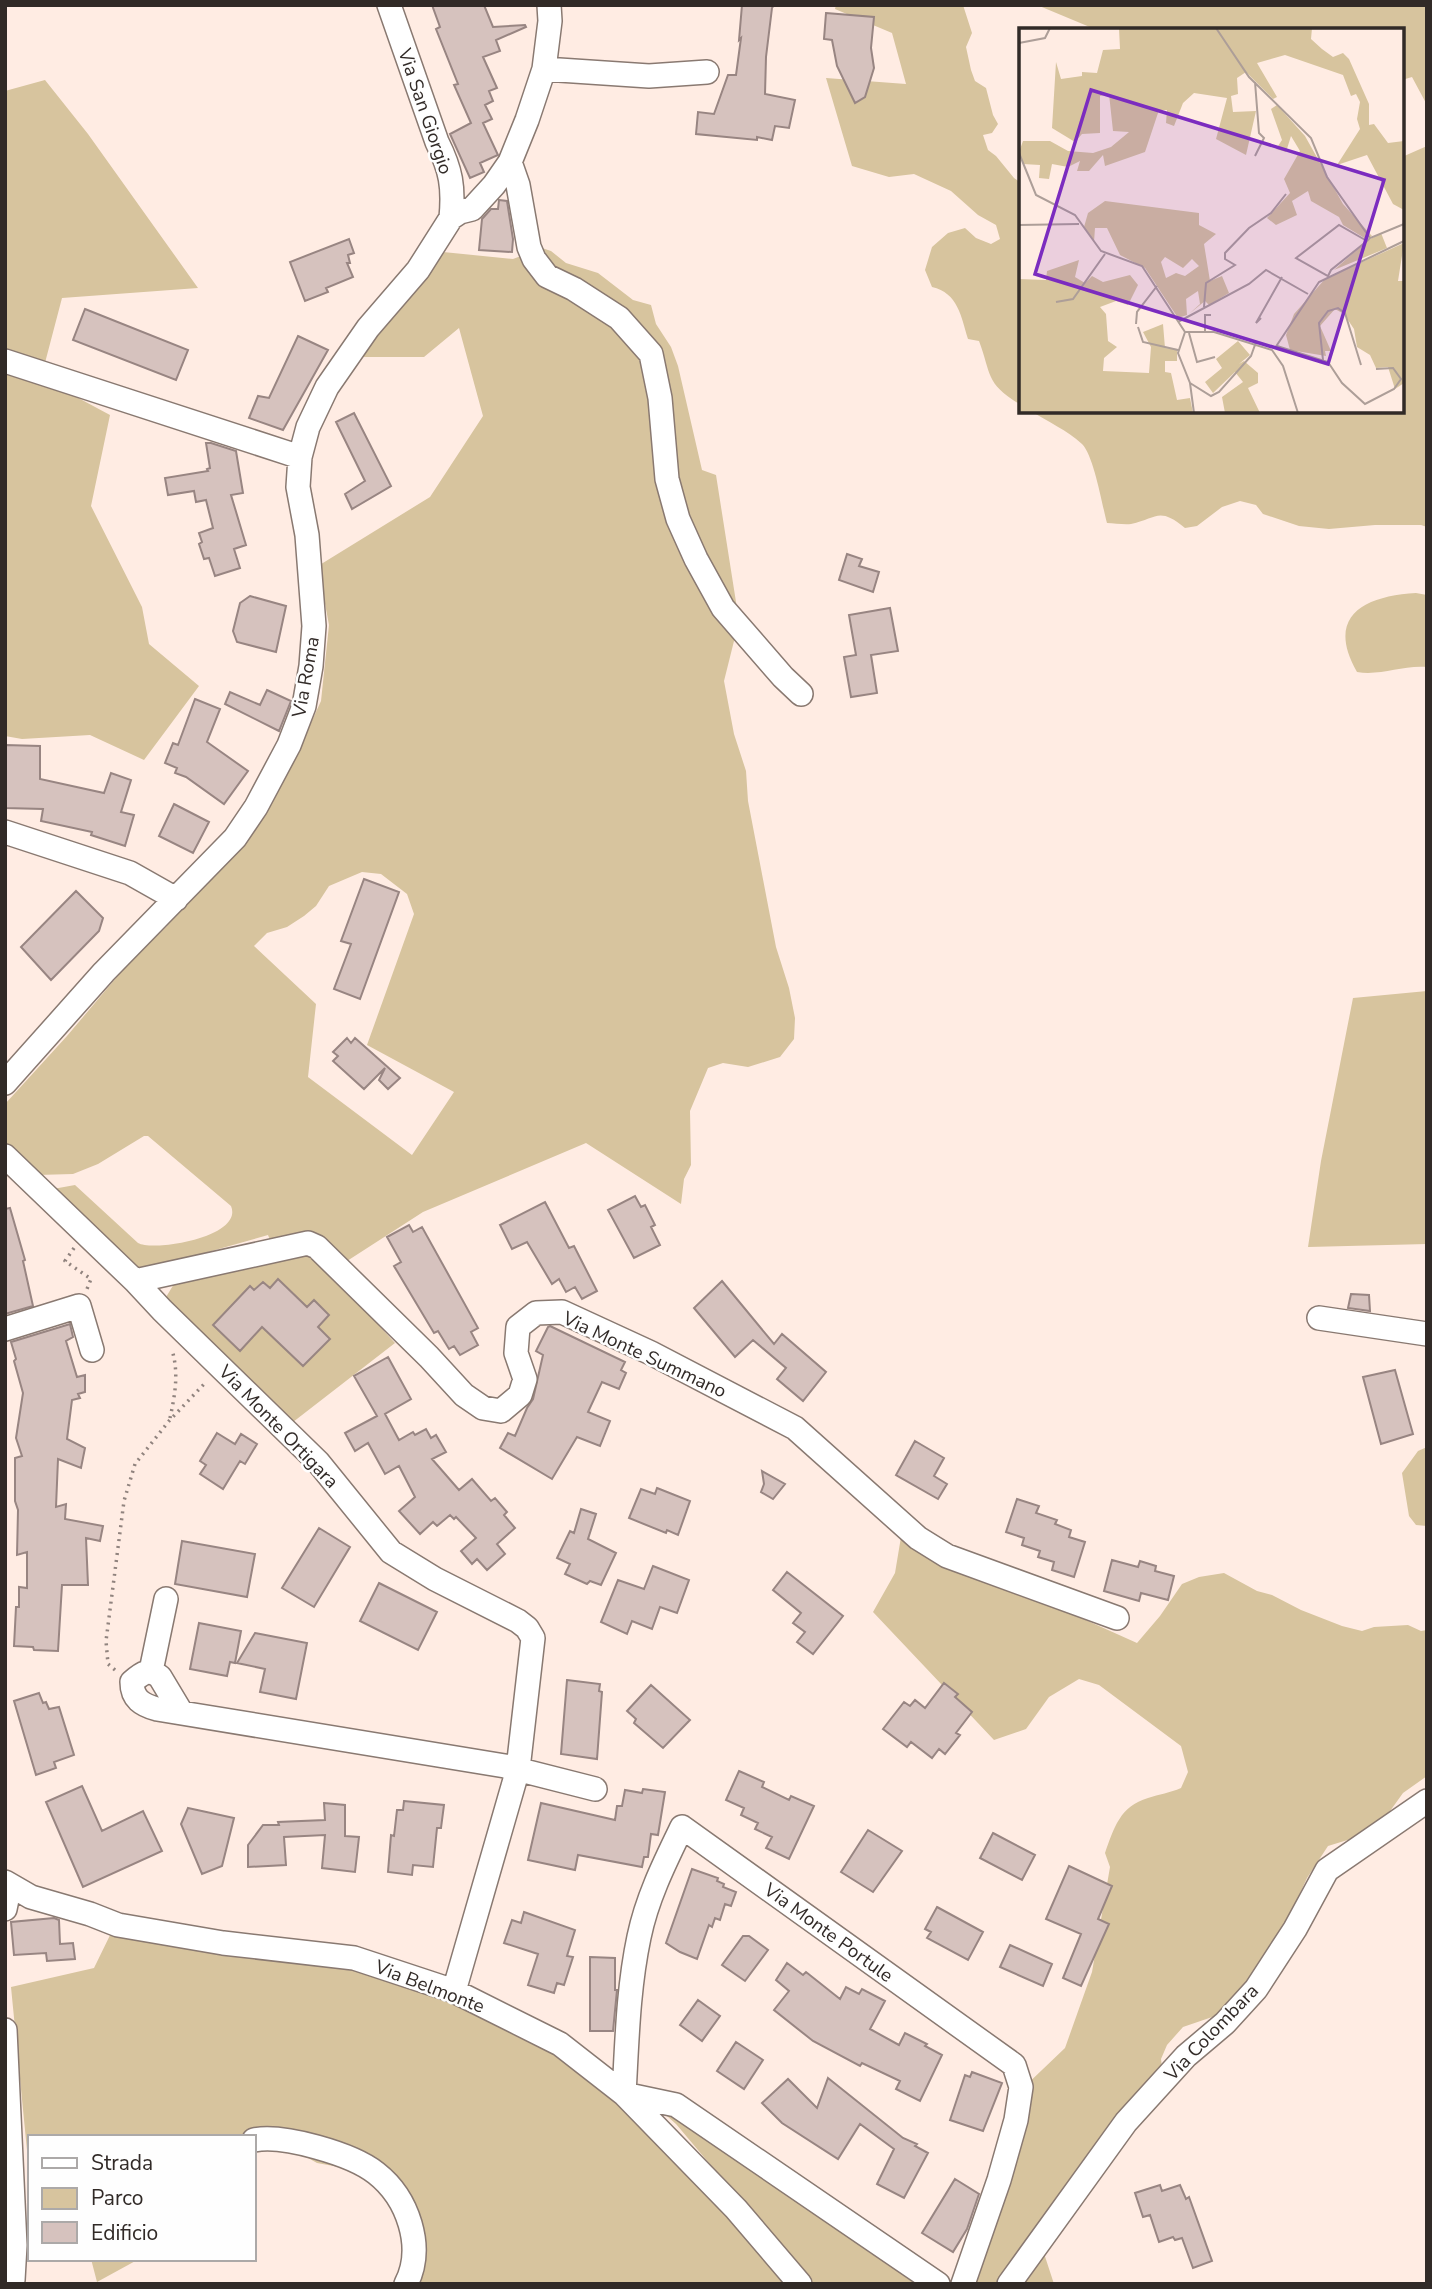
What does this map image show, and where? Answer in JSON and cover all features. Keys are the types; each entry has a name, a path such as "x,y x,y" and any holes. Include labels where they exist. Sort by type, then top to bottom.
{"street":[{"name":"Via San Giorgio","path":"389,5 445,160 453,191 451,218"},
{"path":"451,218 472,209 510,162 544,69 550,21 549,5"},
{"path":"544,69 649,76 707,72"},
{"path":"510,162 518,185 529,247 534,259 547,276 574,289 619,318 652,354 660,398 667,479 678,519 723,608 801,694"},
{"name":"Via Roma","path":"5,1083 104,972 235,838 256,807 289,745 304,706 314,626 307,536 298,487 300,457 308,427 327,387 368,328 418,270 451,218"},
{"path":"5,361 300,457"},
{"path":"5,832 130,873 176,899"},
{"name":"Via Monte Ortigara","path":"5,1156 318,1462 391,1552 435,1579 518,1621 527,1628 533,1638 518,1769 454,1991"},
{"name":"Via Monte Summano","path":"135,1281 307,1243 317,1247 464,1395 483,1408 501,1411 520,1395 525,1379 516,1353 518,1326 536,1313 562,1312 651,1353 795,1428 918,1538 947,1556 1117,1618"},
{"path":"5,1329 79,1306 92,1350"},
{"path":"1319,1318 1427,1334"},
{"path":"151,1671 166,1599"},
{"path":"181,1712 160,1677 151,1671 145,1672 132,1682 135,1698 144,1705 172,1712 518,1769 595,1789"},
{"name":"Via Colombara","path":"1009,2284 1126,2122 1186,2056 1225,2023 1256,1989 1295,1929 1327,1870 1427,1801"},
{"name":"Via Monte Portule","path":"624,2094 631,1988 639,1936 657,1878 682,1827 1014,2065 1021,2087 1016,2120 999,2180 963,2284"},
{"path":"5,1909 8,1884"},
{"name":"Via Belmonte","path":"8,1884 31,1897 118,1925 223,1944 354,1958 454,1991 560,2045 624,2094 736,2209 800,2284"},
{"path":"5,2030 22,2244 10,2284"},
{"path":"624,2094 676,2105 938,2284"},
{"path":"256,2140 266,2137 305,2144 341,2155 376,2173 399,2198 415,2238 412,2271 406,2284"}],"path":[{"path":"75,1247 65,1261 92,1279 79,1306"},
{"path":"169,1421 175,1396 176,1364 171,1345"},
{"path":"120,1670 111,1668 108,1664 106,1641 124,1501 135,1464 169,1421 221,1367"}],"green space":[{"path":"836,5 963,5 972,33 966,47 971,70 975,81 986,88 998,124 992,133 983,135 988,150 1019,182 1019,404 995,384 979,341 968,339 953,300 948,294 932,287 925,270 932,247 948,233 965,228 976,238 991,244 1000,239 996,225 978,215 951,191 914,174 889,177 852,166 826,78 906,84 892,33 835,9"},
{"path":"1037,5 1427,5 1427,105 1412,77 1404,79 1404,28 1092,28"},
{"path":"45,80 88,134 198,288 62,298 41,378 110,415 91,506 142,607 149,644 199,686 144,760 90,735 22,739 5,736 5,91"},
{"path":"1427,146 1427,527 1375,525 1329,529 1299,526 1263,514 1256,505 1240,501 1222,507 1197,526 1185,528 1163,516 1131,524 1107,523 1094,470 1086,450 1070,434 1034,413 1404,413 1404,156"},
{"path":"542,248 551,251 566,263 598,273 633,300 651,305 656,324 671,347 678,366 702,470 716,475 739,621 724,681 734,734 746,771 748,801 776,947 795,1018 794,1039 780,1057 748,1067 723,1063 708,1068 690,1111 691,1165 684,1179 681,1204 586,1143 423,1212 330,1272 395,1343 284,1429 160,1307 180,1274 276,1255 268,1235 151,1268 129,1266 53,1189 75,1185 138,1243 147,1245 178,1243 212,1234 231,1217 231,1206 148,1136 98,1164 73,1174 37,1175 5,1148 5,1104 132,959 166,927 237,847 286,777 321,701 329,625 318,566 430,497 483,416 459,328 424,357 356,357 443,252 513,259","holes":["362,872 381,874 407,894 414,914 367,1045 454,1092 412,1155 308,1077 316,1004 254,946 267,933 287,927 304,916 316,906 329,886"]},
{"path":"1416,593 1427,595 1427,667 1375,673 1357,672 1348,653 1345,636 1348,623 1355,613 1380,599"},
{"path":"1427,991 1427,1244 1308,1247 1321,1161 1353,998"},
{"path":"1427,1447 1427,1526 1416,1525 1409,1516 1402,1473 1418,1451"},
{"path":"901,1537 1137,1643 1182,1584 1199,1577 1224,1573 1257,1591 1342,1626 1362,1631 1374,1627 1408,1625 1421,1631 1427,1630 1427,1776 1403,1793 1385,1818 1354,1838 1328,1846 1307,1878 1276,1955 1221,2014 1183,2027 1167,2045 1161,2059 1164,2084 1037,2232 1054,2284 968,2284 1020,2091 1065,2048 1092,1972 1110,1867 1105,1853 1112,1835 1119,1819 1131,1806 1181,1788 1188,1772 1181,1746 1099,1685 1079,1679 1049,1697 1026,1729 994,1740 873,1612 895,1573"},
{"path":"115,1925 176,1938 281,1938 333,1948 506,2027 599,2079 664,2136 789,2284 399,2284 411,2266 390,2191 350,2169 317,2163 294,2150 256,2138 256,2135 28,2135 28,2161 11,1987 94,1968"},
{"path":"642,2094 710,2126 870,2253 934,2284 811,2284 676,2124"},
{"path":"92,2261 135,2261 97,2282"}],"building":[{"path":"432,5 484,5 493,27 526,27 496,40 500,51 483,57 497,88 489,91 493,101 485,105 492,119 483,123 498,155 480,163 484,172 470,178 450,134 471,123 454,85 458,84 436,29 440,27"},
{"path":"742,5 774,5 766,57 765,94 795,100 789,128 775,126 772,140 696,134 698,112 714,114 728,75 736,75"},
{"path":"826,13 874,17 871,48 874,68 865,97 855,103 837,66 832,40 824,39"},
{"path":"499,200 507,201 513,239 512,252 479,250 482,219 491,209 498,209"},
{"path":"349,239 354,253 348,255 350,263 347,263 353,277 326,288 328,292 305,301 290,262"},
{"path":"85,309 188,350 176,380 73,340"},
{"path":"298,336 328,350 283,430 249,418 258,396 269,398"},
{"path":"354,413 391,486 352,509 345,494 365,481 336,422"},
{"path":"206,443 236,451 243,493 231,495 246,545 234,549 240,568 215,576 209,558 204,559 199,544 202,542 199,533 213,528 206,500 196,502 194,491 168,495 165,478 208,471 210,468"},
{"path":"847,554 862,559 859,566 879,572 873,592 839,580"},
{"path":"250,596 286,606 276,652 237,642 233,631 240,603"},
{"path":"890,608 898,651 871,655 877,693 851,697 844,657 856,655 849,615"},
{"path":"267,690 291,701 279,731 225,704 230,692 260,705"},
{"path":"195,699 220,709 207,742 248,771 224,804 186,777 175,773 177,768 165,763 173,743 178,745"},
{"path":"5,745 40,746 40,779 104,793 111,773 131,780 121,812 134,815 125,846 91,835 92,832 41,821 43,809 5,808"},
{"path":"174,804 209,822 193,853 159,836"},
{"path":"364,879 399,892 360,999 334,989 351,944 341,941"},
{"path":"76,891 103,918 99,931 51,980 21,947"},
{"path":"347,1038 351,1043 355,1038 400,1078 388,1089 379,1080 385,1068 364,1089 333,1061 338,1056 333,1052"},
{"path":"635,1196 641,1207 645,1205 655,1225 651,1227 660,1245 634,1258 608,1210"},
{"path":"545,1202 569,1248 574,1246 597,1291 582,1299 575,1287 566,1292 559,1279 552,1284 527,1242 512,1249 500,1225"},
{"path":"10,1208 25,1260 23,1261 33,1306 5,1314 5,1209"},
{"path":"409,1225 413,1232 422,1227 478,1328 471,1332 478,1345 460,1355 454,1346 449,1349 438,1331 434,1333 394,1266 401,1262 387,1237"},
{"path":"278,1279 307,1307 314,1300 329,1315 318,1327 330,1339 303,1366 262,1327 240,1351 213,1325 250,1286 254,1290 263,1282 270,1288"},
{"path":"722,1281 774,1344 782,1334 826,1372 803,1401 777,1379 786,1368 753,1340 735,1357 694,1308"},
{"path":"1351,1294 1369,1295 1370,1311 1348,1308"},
{"path":"70,1324 73,1337 66,1341 77,1377 85,1375 85,1392 78,1394 80,1398 72,1400 67,1439 85,1448 81,1468 58,1459 56,1507 66,1504 65,1519 103,1526 100,1541 86,1538 88,1585 62,1585 58,1651 34,1650 33,1647 14,1646 19,1587 27,1588 27,1552 17,1555 15,1458 22,1456 16,1438 23,1393 11,1342"},
{"path":"550,1326 625,1362 621,1370 626,1373 619,1389 602,1382 588,1412 610,1421 600,1446 577,1437 552,1479 500,1448 508,1433 515,1436 533,1399 543,1355 536,1351"},
{"path":"388,1357 411,1399 385,1414 399,1440 413,1432 415,1435 426,1429 431,1438 436,1435 446,1452 432,1459 459,1490 472,1479 491,1501 495,1498 507,1512 504,1515 515,1528 497,1544 505,1554 487,1570 477,1559 472,1564 461,1551 476,1538 456,1517 454,1519 450,1515 437,1526 433,1522 420,1534 399,1511 415,1497 399,1466 385,1474 368,1443 355,1451 345,1433 377,1416 354,1376"},
{"path":"1395,1370 1413,1434 1381,1444 1363,1377"},
{"path":"217,1433 235,1444 241,1434 257,1444 245,1464 240,1461 223,1489 200,1474 206,1465 200,1461"},
{"path":"915,1441 944,1458 934,1476 947,1484 938,1499 896,1475"},
{"path":"762,1471 785,1484 773,1499 761,1492 764,1484"},
{"path":"657,1488 690,1501 678,1535 629,1518 641,1489 655,1494"},
{"path":"1017,1499 1039,1506 1036,1513 1057,1520 1055,1524 1071,1530 1069,1537 1085,1542 1074,1577 1052,1570 1054,1562 1038,1557 1040,1551 1022,1545 1024,1538 1006,1532"},
{"path":"581,1509 596,1514 588,1539 616,1553 601,1585 590,1581 587,1584 565,1574 570,1564 557,1558 570,1531 574,1533"},
{"path":"319,1528 350,1547 314,1607 282,1588"},
{"path":"182,1541 255,1554 247,1597 175,1584"},
{"path":"1112,1560 1138,1567 1140,1561 1156,1566 1155,1571 1174,1576 1168,1600 1141,1593 1139,1601 1104,1591"},
{"path":"653,1566 689,1580 677,1613 660,1607 652,1629 632,1621 627,1634 601,1622 618,1580 644,1589"},
{"path":"787,1572 843,1616 813,1654 797,1642 805,1632 793,1623 801,1613 773,1590"},
{"path":"379,1583 437,1612 418,1650 360,1621"},
{"path":"199,1623 241,1631 235,1663 230,1662 227,1676 190,1669"},
{"path":"255,1633 307,1643 296,1699 260,1692 265,1669 237,1663"},
{"path":"567,1680 600,1684 599,1691 602,1692 597,1759 561,1754"},
{"path":"944,1683 958,1694 955,1697 972,1712 956,1733 960,1735 945,1754 939,1749 932,1758 911,1742 907,1747 883,1729 904,1702 910,1706 915,1700 925,1708"},
{"path":"651,1685 690,1720 663,1748 634,1723 636,1719 627,1711"},
{"path":"39,1693 49,1709 59,1707 74,1755 54,1762 56,1768 36,1775 14,1701"},
{"path":"739,1771 764,1782 762,1787 789,1800 791,1796 814,1806 789,1859 766,1848 772,1837 755,1829 758,1823 741,1815 744,1808 726,1800"},
{"path":"82,1786 102,1831 143,1811 162,1851 83,1887 46,1802"},
{"path":"643,1789 665,1792 658,1835 651,1834 648,1857 644,1857 642,1867 578,1855 575,1870 528,1860 541,1803 615,1820 617,1806 622,1806 625,1790 642,1793"},
{"path":"404,1801 444,1805 441,1828 437,1828 433,1867 413,1865 412,1875 388,1872 391,1835 394,1836 397,1810 403,1810"},
{"path":"324,1803 345,1805 345,1836 359,1837 355,1872 322,1868 325,1835 284,1837 286,1865 248,1867 248,1845 263,1825 325,1820"},
{"path":"188,1808 234,1818 222,1866 202,1874 181,1824"},
{"path":"868,1830 902,1851 873,1892 841,1872"},
{"path":"993,1833 1035,1855 1022,1880 980,1858"},
{"path":"1069,1866 1112,1886 1098,1919 1109,1924 1081,1986 1063,1978 1081,1934 1046,1919"},
{"path":"692,1869 718,1878 717,1881 724,1884 723,1887 736,1892 731,1906 725,1904 720,1920 715,1918 712,1927 709,1925 697,1959 666,1943"},
{"path":"937,1907 983,1932 968,1960 927,1938 931,1932 925,1929"},
{"path":"524,1912 575,1930 567,1956 573,1957 564,1985 557,1983 554,1993 528,1985 538,1954 504,1943 512,1920 521,1923"},
{"path":"54,1918 59,1920 60,1944 73,1943 75,1959 47,1961 46,1953 14,1955 11,1922"},
{"path":"743,1936 749,1936 768,1950 745,1981 722,1965"},
{"path":"1010,1945 1052,1964 1043,1986 1000,1967"},
{"path":"590,1957 615,1958 617,1990 613,2031 590,2031"},
{"path":"787,1963 803,1975 806,1972 840,1999 846,1987 859,1994 862,1989 885,2001 870,2029 899,2045 905,2033 942,2055 920,2101 896,2089 900,2081 862,2063 860,2066 813,2041 774,2010 789,1991 776,1980"},
{"path":"698,2000 720,2016 702,2041 680,2025"},
{"path":"736,2042 763,2060 744,2089 717,2071"},
{"path":"972,2072 1002,2083 983,2131 950,2120 965,2075 970,2077"},
{"path":"828,2078 903,2138 928,2153 904,2198 877,2184 894,2149 860,2124 838,2159 782,2123 762,2103 788,2079 817,2108"},
{"path":"955,2179 979,2194 967,2229 953,2252 922,2233"},
{"path":"1160,2185 1162,2191 1180,2185 1186,2199 1189,2197 1212,2261 1193,2268 1182,2238 1175,2240 1173,2237 1159,2242 1150,2215 1143,2217 1135,2193"}]}
